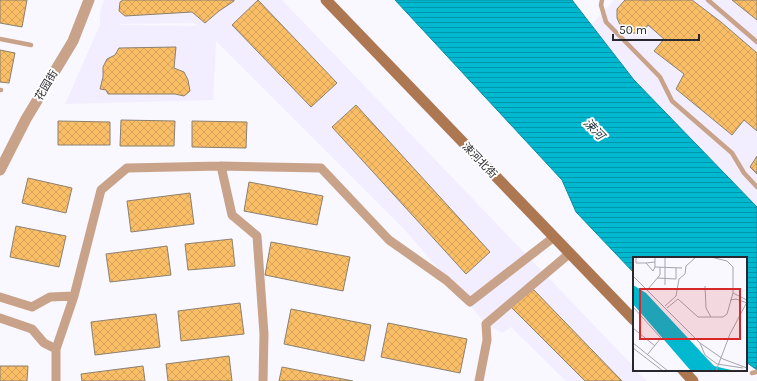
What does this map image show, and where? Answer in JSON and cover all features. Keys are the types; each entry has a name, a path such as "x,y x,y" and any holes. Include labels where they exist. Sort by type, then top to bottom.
{"main road":[{"name":"涑河北街","path":"326,0 633,319"},
{"path":"684,371 693,381"}],"street":[{"name":"花园街","path":"0,170 26,119 73,41 90,0"},
{"path":"56,381 56,349 74,296 101,190 127,168 221,166 321,168 389,240 446,280 470,302 554,237"},
{"path":"221,166 232,215 257,236 264,334 263,381"},
{"path":"479,381 487,340 486,324 570,253"},
{"path":"0,297 32,307 50,298 74,296"},
{"path":"0,318 32,329 44,343 56,349"}],"lane":[{"path":"602,0 601,5 606,22 660,77 672,101 732,153 744,174 757,187"},
{"path":"708,0 757,42"},
{"path":"0,39 31,45"}],"shaded area":[{"path":"104,0 282,0 633,366 633,371 637,371 647,381 566,381 511,327 502,333 486,324 404,229 216,41 213,100 65,104 100,25 100,11","holes":["194,23 197,26 120,25"]},
{"path":"614,0 757,0 757,207 634,80 591,25"}],"water":[{"name":"涑河","path":"395,0 572,0 634,80 757,207 757,370 747,363 747,257 633,257 633,272 576,212 562,180"}],"building":[{"path":"0,0 27,0 22,27 0,23"},
{"path":"123,0 234,1 205,23 192,12 125,16 119,11 120,2"},
{"path":"258,0 337,83 311,107 232,25"},
{"path":"625,0 692,0 721,22 757,53 757,131 744,120 732,135 676,89 684,74 654,51 664,39 648,25 645,29 637,33 630,33 621,27 617,18 617,9"},
{"path":"732,0 757,0 757,20"},
{"path":"176,47 174,68 184,72 188,80 190,91 184,96 175,94 108,94 106,90 100,89 103,77 103,67 107,59 115,55 119,48"},
{"path":"0,50 15,53 9,83 0,82"},
{"path":"356,105 490,252 466,274 332,127"},
{"path":"121,120 175,121 174,146 120,146"},
{"path":"58,121 110,122 110,145 58,145"},
{"path":"192,121 247,122 246,148 192,147"},
{"path":"757,156 757,174 750,167"},
{"path":"28,178 72,188 66,213 22,203"},
{"path":"249,182 323,196 317,225 244,211"},
{"path":"190,193 194,224 131,232 127,201"},
{"path":"16,226 66,236 59,267 10,257"},
{"path":"232,239 235,266 188,270 185,244"},
{"path":"271,242 350,257 343,291 265,275"},
{"path":"167,246 171,275 110,282 106,254"},
{"path":"532,288 622,381 585,381 511,307"},
{"path":"240,303 244,334 181,341 178,311"},
{"path":"291,309 371,325 364,361 284,344"},
{"path":"156,314 160,347 95,355 91,322"},
{"path":"388,323 467,339 460,373 381,357"},
{"path":"229,356 232,381 168,381 166,364"},
{"path":"0,366 28,366 27,381 0,381"},
{"path":"143,366 145,381 82,381 81,374"},
{"path":"282,367 353,381 279,381"}]}
